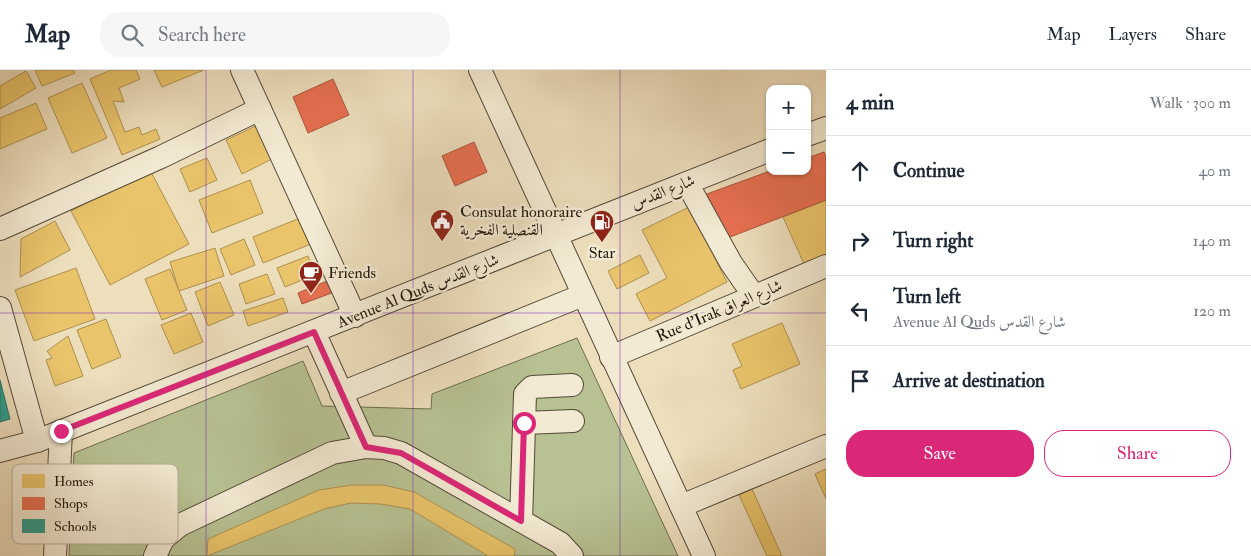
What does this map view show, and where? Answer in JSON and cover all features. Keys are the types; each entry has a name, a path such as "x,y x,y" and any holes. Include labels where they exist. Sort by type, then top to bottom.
{"street":[{"path":"242,70 355,316"},
{"path":"480,70 704,556"},
{"path":"0,229 162,157 260,109"},
{"path":"811,134 826,128"},
{"name":"شارع القدس","path":"556,235 766,152"},
{"path":"687,183 731,263 754,296"},
{"name":"Avenue Al Quds شارع القدس","path":"0,451 36,441 556,235"},
{"name":"Rue d'Irak شارع العراق","path":"611,357 826,266"},
{"path":"341,393 583,295"},
{"path":"0,308 36,441"},
{"path":"314,332 366,447"},
{"path":"521,521 525,394 529,388 572,385"},
{"path":"524,423 573,421"},
{"path":"59,464 61,431"},
{"path":"681,506 826,446"},
{"path":"178,527 332,453 366,447 401,453 560,543 572,556"},
{"path":"154,556 160,544"}],"green space":[{"path":"577,338 678,556 69,556 70,544 178,544 178,464 73,464 74,453 303,361 322,406 431,409 432,394"}],"building: Homes":[{"path":"35,70 73,70 75,73 42,86"},
{"path":"111,70 136,70 140,79 119,88 124,102 113,101 125,132 139,127 142,135 156,129 160,139 122,155 90,79"},
{"path":"154,70 204,70 162,87"},
{"path":"26,71 36,88 0,109 0,86"},
{"path":"82,83 107,138 72,153 48,98"},
{"path":"36,103 47,129 0,149 0,118"},
{"path":"262,123 278,156 242,174 226,140"},
{"path":"207,158 217,180 190,192 180,169"},
{"path":"150,170 189,244 110,285 71,211"},
{"path":"250,180 263,213 212,233 199,200"},
{"path":"826,200 826,256 804,264 783,217"},
{"path":"689,207 727,282 650,321 636,294 667,278 642,230"},
{"path":"300,218 311,244 263,263 253,237"},
{"path":"55,221 70,250 20,277 21,239"},
{"path":"244,239 255,265 231,275 220,249"},
{"path":"215,248 224,276 179,291 170,262"},
{"path":"640,255 649,273 617,289 608,271"},
{"path":"308,256 315,275 285,287 277,268"},
{"path":"76,268 95,319 34,341 15,290"},
{"path":"170,269 187,310 162,320 145,279"},
{"path":"267,274 275,294 246,304 239,284"},
{"path":"220,282 234,315 208,326 195,292"},
{"path":"283,298 288,312 248,326 243,311"},
{"path":"191,313 203,342 174,354 161,325"},
{"path":"106,319 121,357 92,369 77,330"},
{"path":"782,323 800,364 741,389 733,370 742,366 732,344"},
{"path":"68,336 83,376 55,386 46,360 52,358 47,351"},
{"path":"826,469 826,499 815,474"},
{"path":"352,485 383,485 414,492 515,549 514,556 488,556 410,509 381,504 351,503 324,509 207,556 208,539 319,490"},
{"path":"752,489 782,556 767,556 739,495"}],"building: Shops":[{"path":"333,79 349,115 308,133 293,97"},
{"path":"474,142 487,172 455,186 442,156"},
{"path":"824,152 826,157 826,200 725,239 704,195 766,172 766,175 811,175 811,157"},
{"path":"332,279 337,291 302,304 298,293"}],"building: Schools":[{"path":"0,380 10,419 0,422"}],"place":[{"name":"Consulat honoraire القنصلية الفخرية","path":"442,242"},
{"name":"Star","path":"602,243"},
{"name":"Friends","path":"311,294"}],"route":[{"path":"61,431 314,332 366,447 384,448 401,453 521,521 524,423"}]}
